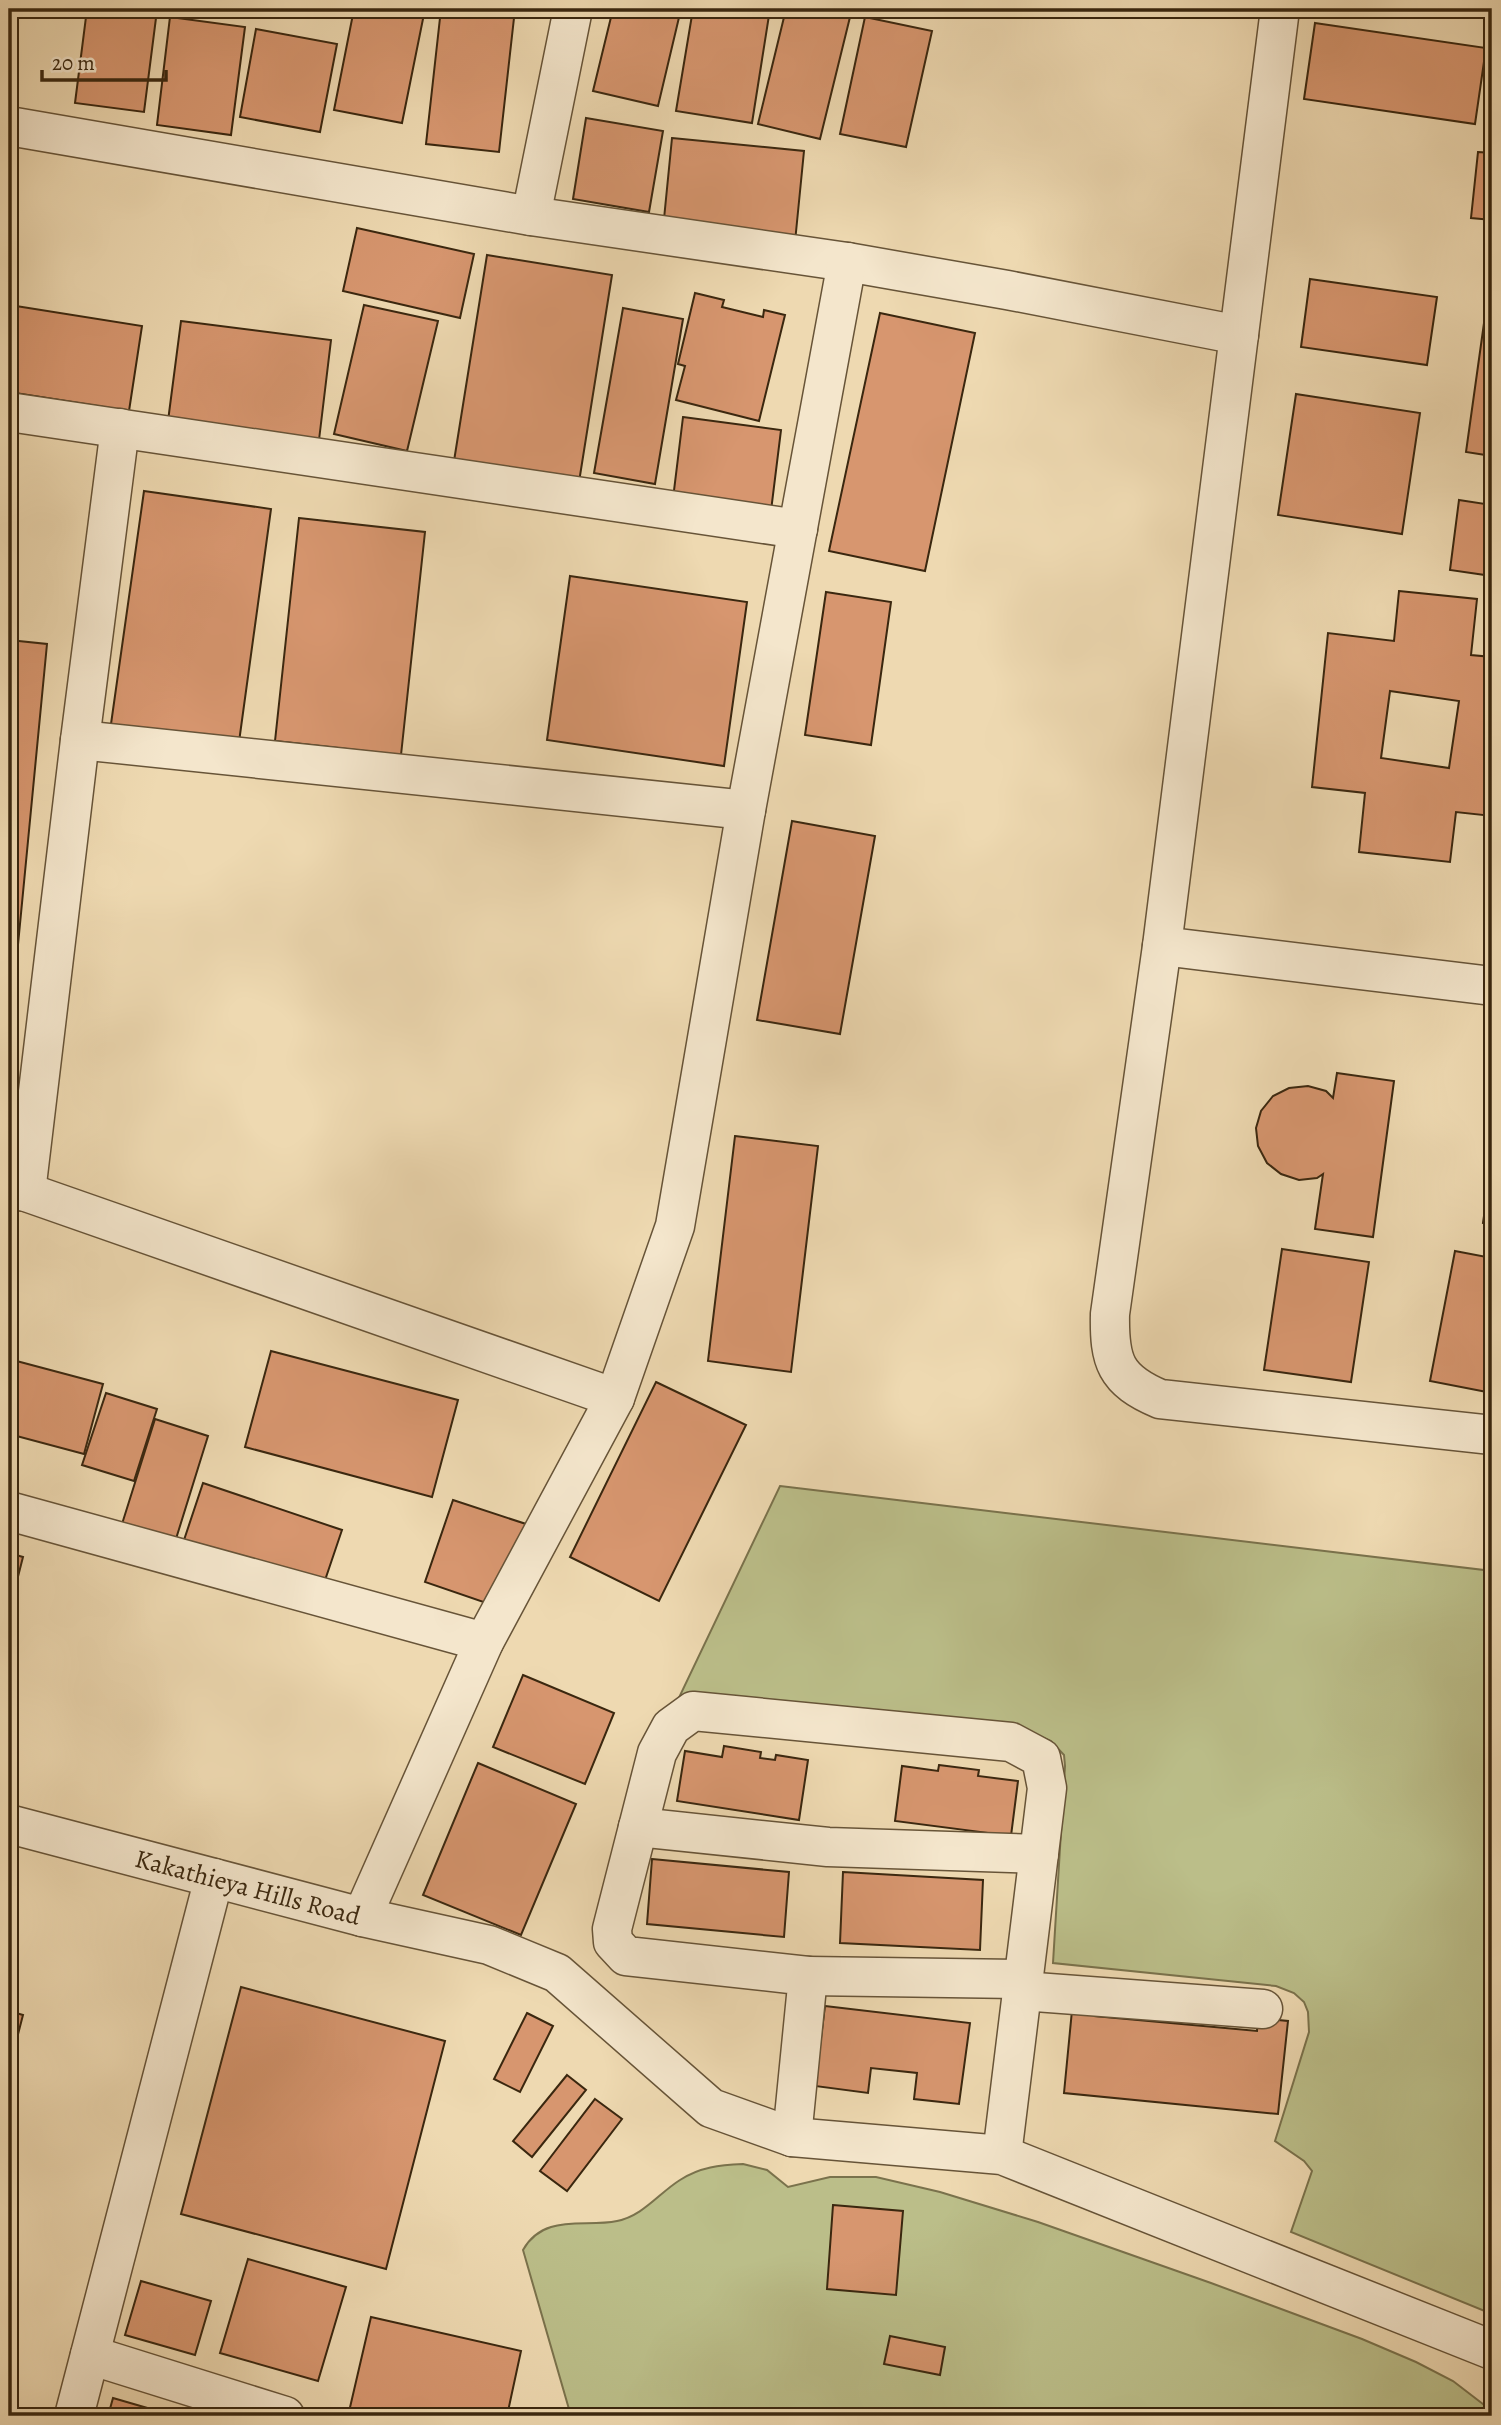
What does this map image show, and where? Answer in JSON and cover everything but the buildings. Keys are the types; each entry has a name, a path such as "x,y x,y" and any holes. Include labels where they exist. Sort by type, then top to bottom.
{"street":[{"path":"531,216 573,9"},
{"path":"1280,9 1161,946 1110,1314 1109,1345 1116,1367 1137,1389 1160,1399 1492,1435"},
{"path":"9,126 531,216 847,262 1239,335"},
{"path":"362,1917 484,1642 615,1398 675,1226 746,810 847,262"},
{"path":"9,412 798,529"},
{"path":"120,428 17,1191 615,1398"},
{"path":"80,740 746,810"},
{"path":"1161,946 1492,986"},
{"path":"9,1511 484,1642"},
{"path":"1002,2155 1023,1985 1039,1854 1046,1788 1041,1758 1011,1742 693,1711 671,1727 657,1753 612,1929 613,1942 626,1956 808,1976 1023,1985 1263,2008"},
{"name":"Kakathieya Hills Road","path":"9,1824 362,1917 489,1945 557,1973 711,2108 792,2137 1002,2155 1492,2350"},
{"path":"638,1827 828,1847 1039,1854"},
{"path":"74,2416 214,1878"},
{"path":"792,2137 808,1976"},
{"path":"90,2356 285,2416"}],"green space":[{"path":"780,1486 1492,1571 1492,2314 1291,2232 1312,2171 1304,2161 1275,2141 1309,2032 1308,2012 1304,2002 1294,1993 1276,1986 1053,1963 1065,1766 1064,1755 1051,1741 1037,1735 674,1708"},
{"path":"743,2164 767,2170 788,2187 830,2177 876,2177 940,2192 1038,2222 1211,2283 1416,2362 1453,2381 1492,2411 1492,2416 571,2416 523,2250 532,2238 553,2226 617,2221 643,2209 672,2185 695,2172"}]}
